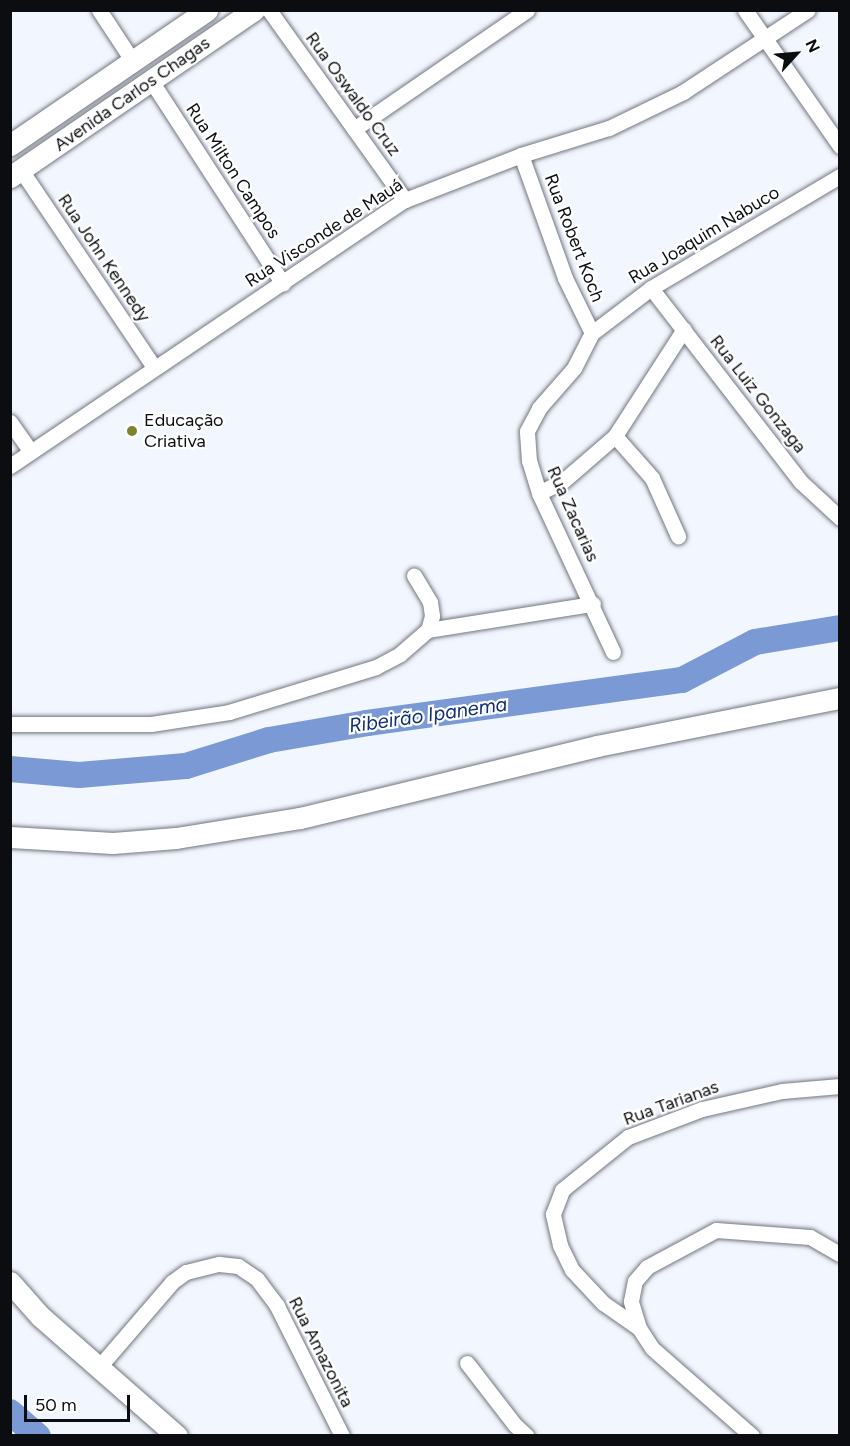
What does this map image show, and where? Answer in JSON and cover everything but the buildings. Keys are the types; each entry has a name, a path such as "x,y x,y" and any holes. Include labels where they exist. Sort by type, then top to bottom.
{"main road":[{"name":"Avenida Carlos Chagas","path":"10,144 207,10"},
{"name":"Avenida Carlos Chagas","path":"16,174 150,79 254,10"},
{"path":"10,837 113,843 176,838 300,818 597,746 840,698"},
{"path":"10,1282 40,1316 177,1436"}],"street":[{"path":"99,10 132,60"},
{"name":"Rua Oswaldo Cruz","path":"269,10 405,200"},
{"path":"354,129 527,10"},
{"path":"746,10 840,146"},
{"name":"Rua Visconde de Mauá","path":"10,466 405,200 522,156 609,128 683,92 808,10"},
{"name":"Rua Milton Campos","path":"150,79 283,284"},
{"name":"Rua Robert Koch","path":"522,156 565,278 592,333"},
{"name":"Rua John Kennedy","path":"16,174 154,367"},
{"name":"Rua Joaquim Nabuco","path":"592,333 651,288 840,176"},
{"name":"Rua Luiz Gonzaga","path":"651,288 801,482 840,518"},
{"path":"539,493 563,481 615,436 684,329"},
{"name":"Rua Zacarias","path":"592,333 574,368 539,408 527,431 529,461 539,493 593,604 613,652"},
{"path":"10,422 30,451"},
{"path":"615,436 652,478 678,536"},
{"path":"414,575 430,602 432,616 428,630"},
{"path":"10,724 152,724 229,712 376,667 428,630 593,604"},
{"name":"Rua Tarianas","path":"639,1328 603,1303 572,1270 560,1245 553,1214 562,1190 628,1137 702,1109 782,1090 840,1086"},
{"name":"Rua Tarianas","path":"752,1436 652,1348 639,1328 631,1300 635,1281 647,1267 716,1230 762,1230 810,1237 840,1254"},
{"name":"Rua Amazonita","path":"99,1367 172,1282 186,1272 219,1263 238,1266 257,1279 277,1306 342,1436"},
{"path":"467,1363 515,1425 527,1436"}],"waterway":[{"name":"Ribeirão Ipanema","path":"10,769 79,775 186,766 269,740 367,723 682,680 755,642 840,628"},
{"name":"Ribeirão Ipanema","path":"10,1412 38,1436"}],"place":[{"name":"Educação Criativa","path":"132,431"}]}
